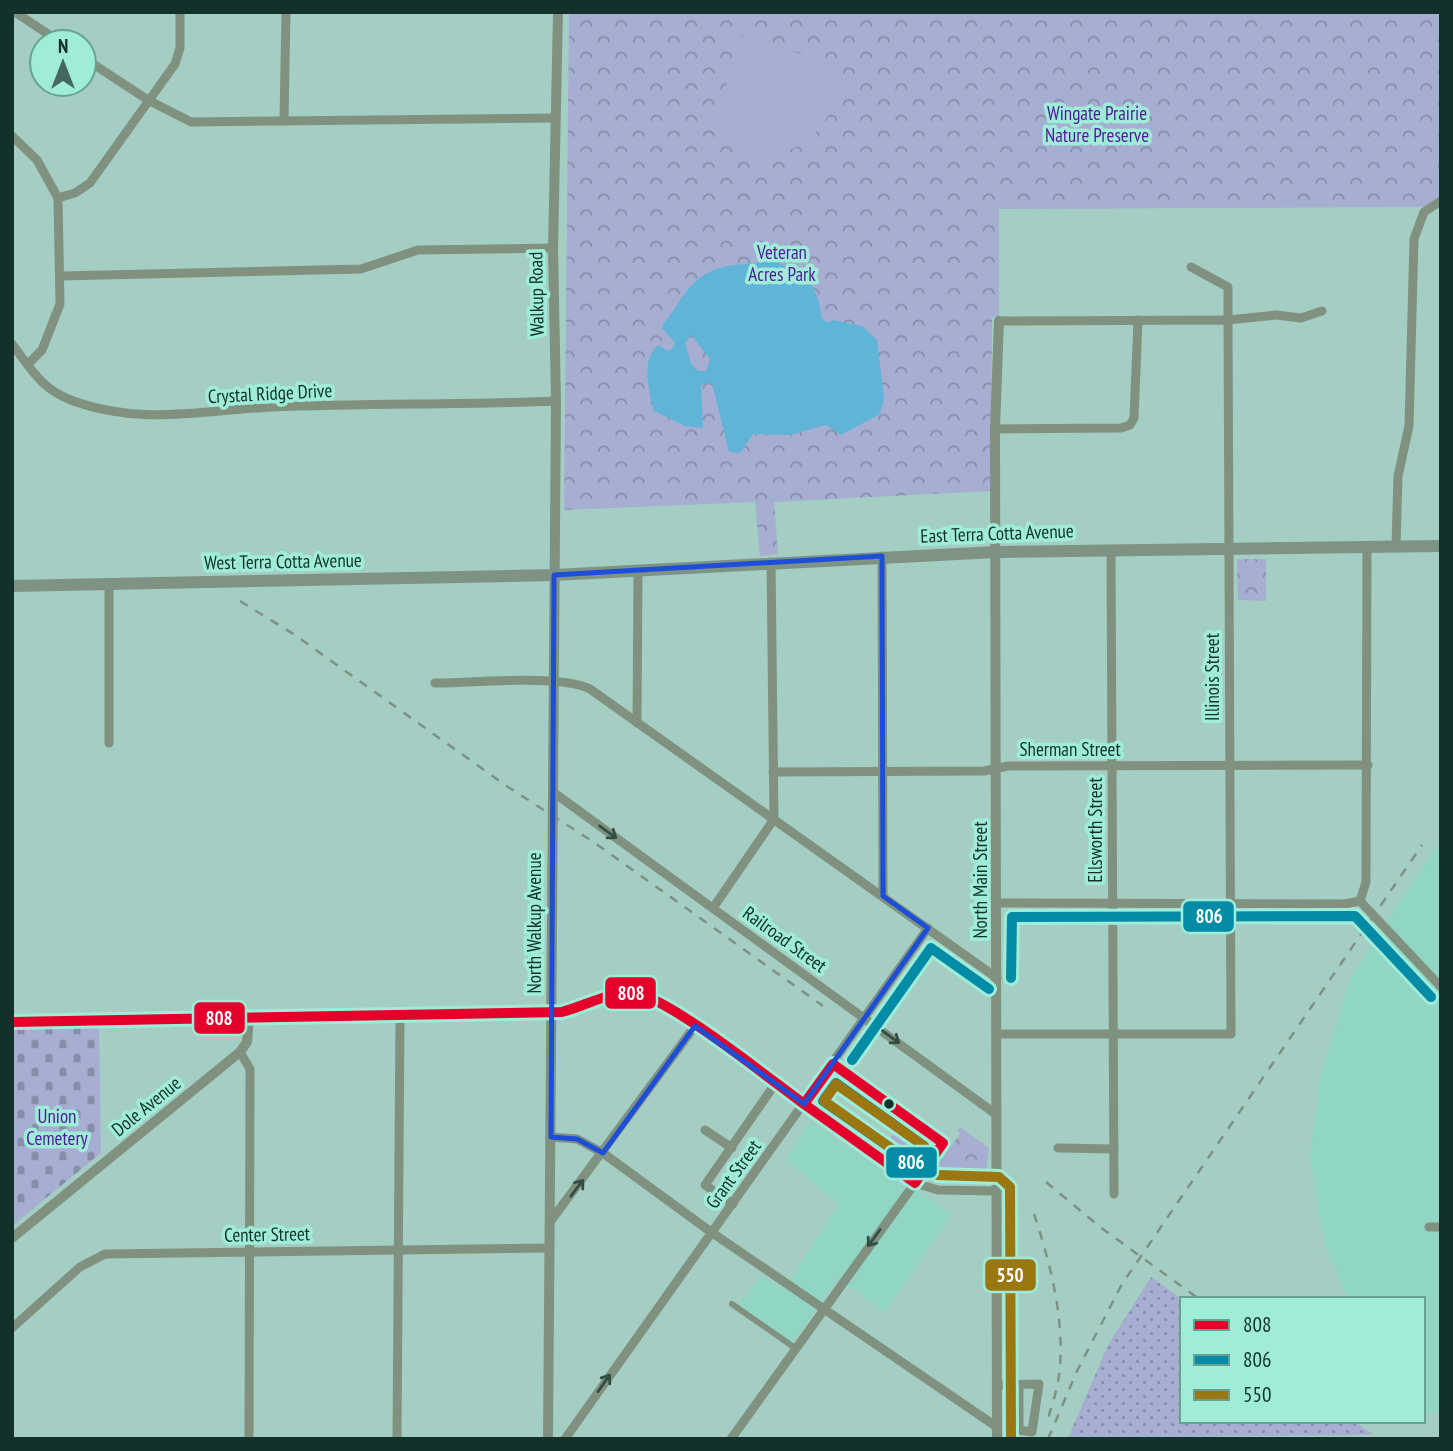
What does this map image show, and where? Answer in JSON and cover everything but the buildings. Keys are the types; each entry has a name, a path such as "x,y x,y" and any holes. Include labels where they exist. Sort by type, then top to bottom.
{"main road":[{"name":"East Terra Cotta Avenue","path":"554,575 996,552 1441,546"},
{"name":"West Terra Cotta Avenue","path":"12,586 554,575"}],"street":[{"path":"15,12 39,28"},
{"path":"58,198 75,193 90,183 175,64 180,48 180,12"},
{"path":"284,121 286,12"},
{"name":"Walkup Road","path":"554,575 556,401 553,248 558,12"},
{"path":"98,67 148,100 191,122 554,118"},
{"path":"12,136 37,160 58,198 60,304 54,328 42,350 28,365"},
{"path":"1396,546 1398,476 1409,426 1414,239 1424,212 1439,202"},
{"path":"60,276 361,269 418,250 553,248"},
{"name":"Illinois Street","path":"1114,1034 1231,1034 1228,286 1191,267"},
{"path":"999,321 1228,320 1276,315 1301,318 1322,311"},
{"path":"995,429 1121,428 1134,418 1138,320"},
{"name":"North Main Street","path":"997,1433 995,429 999,321"},
{"name":"Crystal Ridge Drive","path":"12,344 41,385 71,400 113,412 159,417 272,407 556,401"},
{"path":"1360,901 1366,882 1367,547"},
{"name":"Ellsworth Street","path":"1111,550 1114,1194"},
{"path":"882,556 883,896"},
{"path":"713,908 774,819 771,562"},
{"path":"637,723 638,570"},
{"name":"North Walkup Avenue","path":"548,1439 554,575"},
{"path":"109,584 109,743"},
{"path":"435,683 554,682 583,686 997,978"},
{"name":"Sherman Street","path":"773,772 1368,765"},
{"name":"Railroad Street","path":"553,792 997,1115"},
{"path":"998,903 1344,904 1360,901"},
{"path":"1360,901 1441,987"},
{"name":"Grant Street","path":"566,1438 928,929"},
{"path":"12,1022 551,1012 571,1010 606,996 628,992 651,996 915,1183 939,1190 997,1191"},
{"path":"397,1439 400,1015"},
{"path":"249,1017 247,1042 240,1052 250,1069 249,1439"},
{"path":"550,1222 695,1026"},
{"path":"997,1034 1114,1034"},
{"name":"Dole Avenue","path":"12,1238 240,1052"},
{"path":"733,1204 705,1185 775,1084"},
{"path":"705,1130 732,1148"},
{"path":"551,1137 577,1139 603,1153 997,1433"},
{"path":"1058,1148 1114,1149"},
{"path":"731,1439 915,1183"},
{"path":"1429,1227 1441,1227"},
{"name":"Center Street","path":"12,1328 96,1257 114,1253 550,1248"},
{"path":"732,1304 795,1348"},
{"path":"997,1385 1039,1384 1032,1432 1019,1430 1019,1385"}],"highlighted area":[{"path":"882,556 883,896 928,928 804,1104 695,1026 603,1153 577,1139 551,1137 554,575"}],"shaded area":[{"path":"775,261 795,271 808,282 817,296 822,318 828,323 833,320 862,326 877,340 884,398 880,414 841,435 826,425 790,435 753,434 740,453 729,452 712,383 701,385 703,428 685,426 654,411 648,385 648,366 653,351 659,345 667,351 673,348 675,343 662,328 687,290 697,280 718,268","holes":["691,335 710,359 706,371 698,371 691,364 685,343"]},
{"path":"1441,839 1441,1412 1425,1413 1425,1297 1347,1297 1325,1245 1310,1157 1320,1080 1350,978"},
{"path":"810,1122 952,1214 885,1312 838,1279 792,1343 739,1304 761,1276 784,1289 839,1204 786,1160"}],"green space":[{"name":"Veteran Acres Park","path":"569,12 1441,12 1441,201 1430,207 999,209 999,316 992,317 991,491 774,502 778,554 760,556 755,502 564,510"},
{"path":"749,34 843,71 834,109 809,140 790,150 757,152 716,137 736,39"},
{"path":"1237,559 1266,559 1266,601 1238,600"},
{"name":"Union Cemetery","path":"12,1027 99,1027 101,1153 12,1226"},
{"path":"903,1120 946,1152 960,1134 957,1131 960,1127 989,1148 985,1179 973,1184 930,1179 933,1174 923,1167 920,1171 885,1146"},
{"path":"1151,1277 1180,1298 1180,1423 1357,1423 1374,1435 1068,1438 1108,1345"}],"railway":[{"path":"240,601 295,635 505,785 595,843 823,1006"},
{"path":"1048,1439 1077,1371 1122,1284 1422,845"},
{"path":"1046,1182 1100,1227 1196,1297"},
{"path":"1034,1214 1046,1254 1059,1318 1058,1382 1048,1419"}],"transit line":[{"name":"806","path":"1011,978 1012,917 1355,916 1431,997"},
{"name":"806","path":"852,1060 931,948 989,989"},
{"name":"808","path":"12,1022 562,1012 607,997 634,993 650,998 694,1024 804,1104"},
{"name":"808","path":"833,1064 943,1143 915,1183 804,1104 833,1064"},
{"name":"806","path":"836,1083 924,1146 912,1163 823,1101 836,1083"},
{"name":"550","path":"836,1084 924,1146 912,1163 824,1101 836,1084"},
{"name":"550","path":"938,1175 999,1177 1010,1187 1011,1439"}],"park label":[{"name":"Wingate Prairie Nature Preserve","path":"1097,124"}]}
